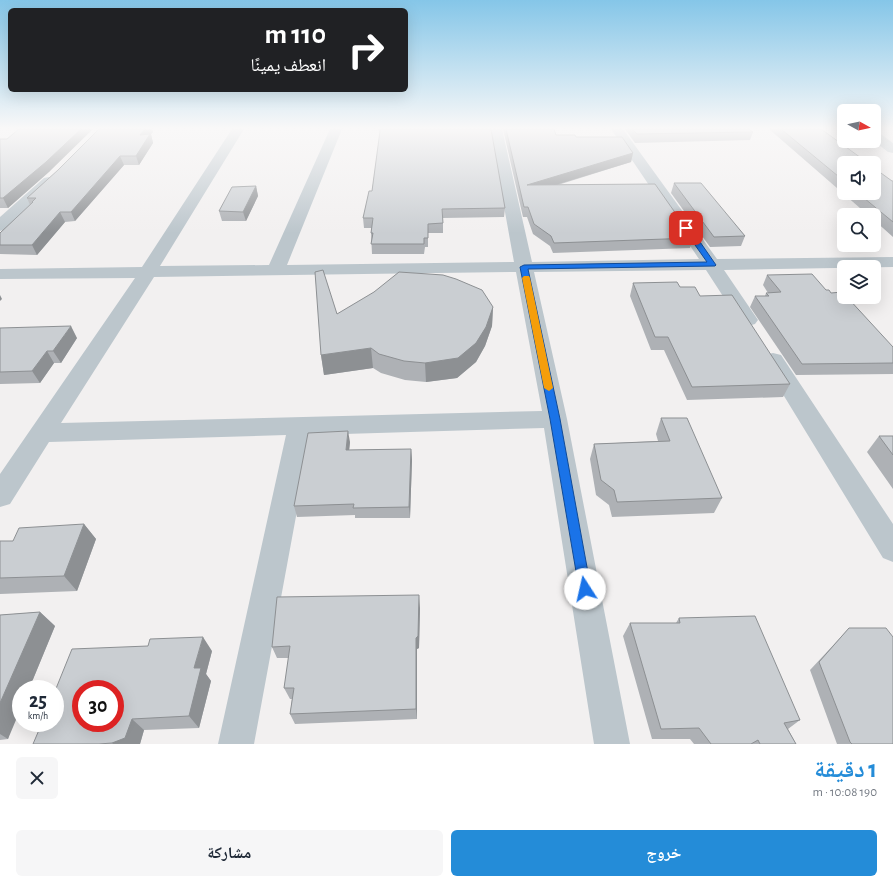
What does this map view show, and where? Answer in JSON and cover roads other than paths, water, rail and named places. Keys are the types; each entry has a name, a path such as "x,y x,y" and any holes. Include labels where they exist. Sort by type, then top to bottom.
{"street":[{"path":"0,496 148,272 216,164"},
{"path":"276,270 321,164"},
{"path":"503,164 555,419 612,744"},
{"path":"641,164 712,265 893,549"},
{"path":"0,226 61,170"},
{"path":"0,274 893,262"},
{"path":"42,433 555,419"},
{"path":"236,744 300,427"}]}
